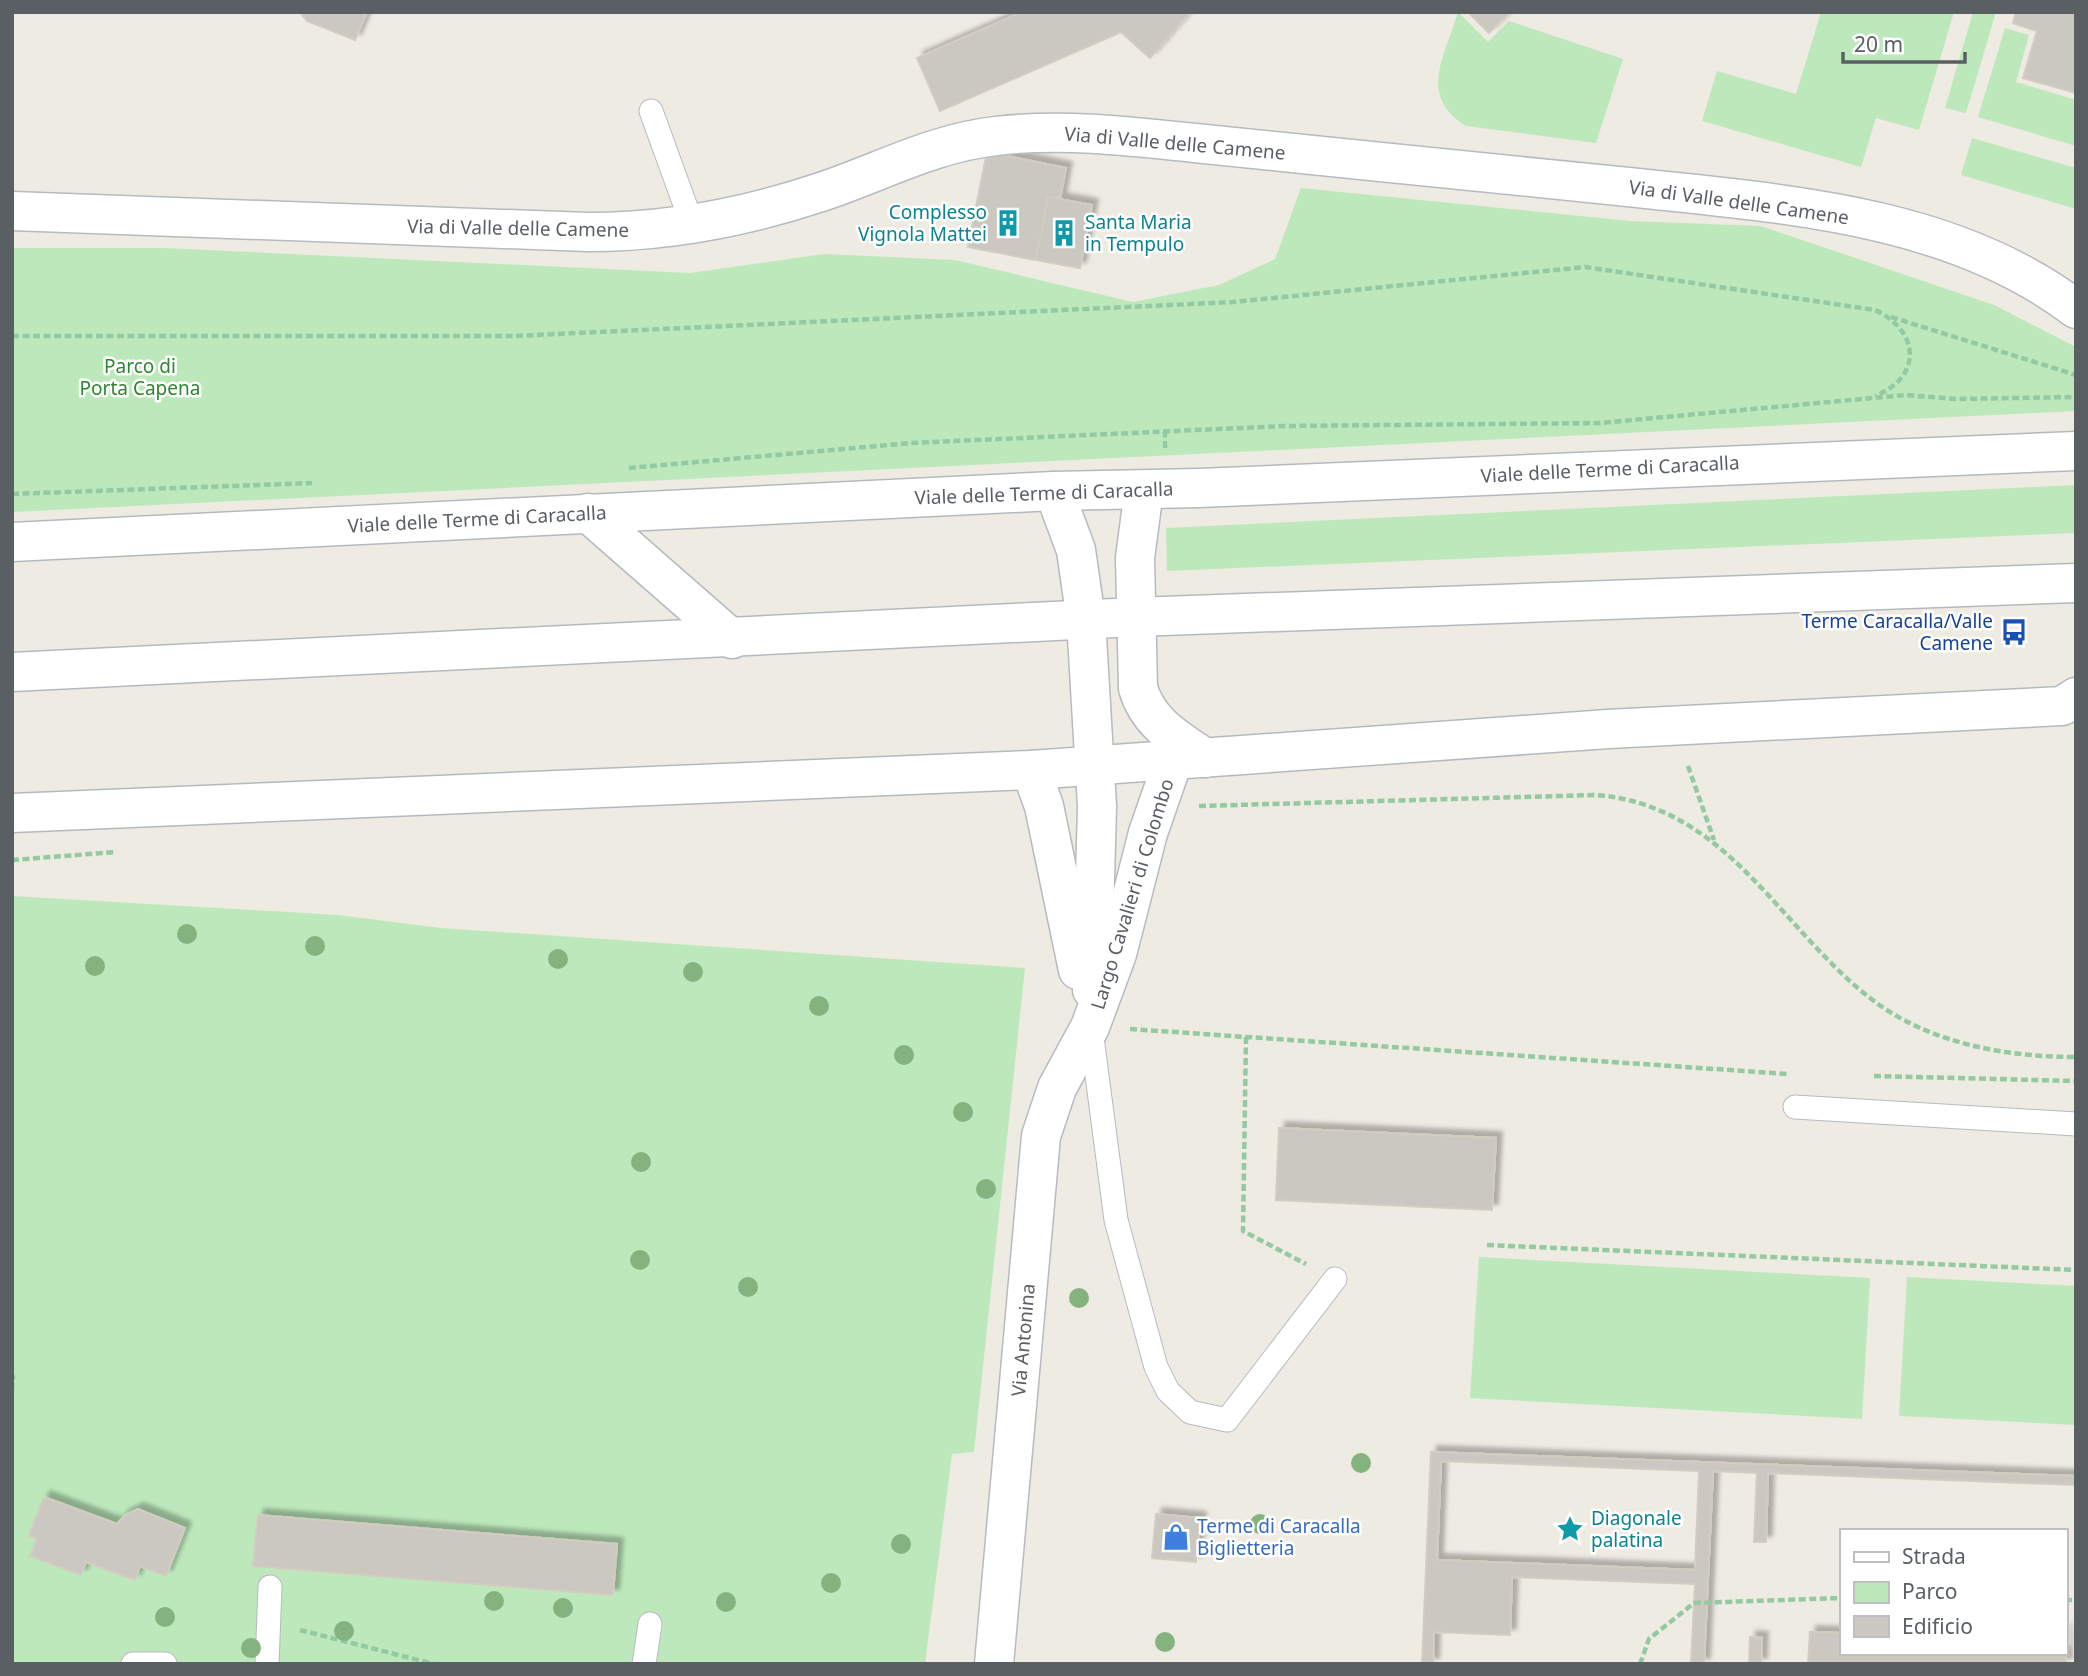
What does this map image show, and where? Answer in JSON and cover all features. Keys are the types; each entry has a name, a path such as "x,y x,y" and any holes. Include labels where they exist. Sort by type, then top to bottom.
{"main road":[{"name":"Via di Valle delle Camene","path":"12,211 588,232 692,224 794,200 956,142 1018,134 1135,136 1704,195 1838,214 1906,229 1976,253 2036,281 2076,309"},
{"name":"Viale delle Terme di Caracalla","path":"12,542 1054,491 1144,490 2076,451"},
{"path":"1144,490 1135,558 1138,688 1143,707 1189,759"},
{"name":"Largo Cavalieri di Colombo","path":"1054,491 1076,550 1086,620 1097,837 1090,1027"},
{"path":"588,513 732,639"},
{"path":"12,672 732,639 1136,617 2076,583"},
{"path":"12,813 1031,770 2069,702"},
{"name":"Largo Cavalieri di Colombo","path":"1090,1027 1118,954 1147,833 1189,759"},
{"name":"Largo Cavalieri di Colombo","path":"1031,770 1044,806 1090,1027"},
{"name":"Via Antonina","path":"994,1664 1041,1136 1057,1088 1090,1027"}],"lane":[{"path":"651,111 692,224"},
{"path":"1090,1027 1116,1220 1156,1367 1168,1391 1190,1412 1227,1420 1335,1279"},
{"path":"1795,1107 2076,1124"},
{"path":"267,1664 270,1587"},
{"path":"645,1664 650,1624"},
{"path":"133,1664 165,1664"}],"path":[{"path":"12,336 513,336 1233,302 1585,267 1875,310 2076,375"},
{"path":"1871,397 1893,389 1910,366 1912,355 1907,341 1891,317"},
{"path":"622,468 911,443 1450,423 1600,423 1871,397 2076,397"},
{"path":"1164,457 1165,432"},
{"path":"12,494 324,483"},
{"path":"1675,726 1714,841"},
{"path":"1188,806 1596,795 1624,797 1649,805 1714,841 1742,866 1846,977 1896,1015 1920,1029 1955,1041 2014,1052 2076,1057"},
{"path":"1090,1027 1792,1074"},
{"path":"1246,1037 1243,1231 1335,1279"},
{"path":"1860,1076 2076,1081"},
{"path":"1487,1245 2076,1270"},
{"path":"12,1390 13,1375"},
{"path":"1640,1664 1649,1639 1694,1603 1840,1598"},
{"path":"269,1622 434,1664"}],"green space":[{"path":"1458,12 1488,42 1509,21 1623,59 1596,143 1466,126 1451,114 1442,101 1439,74"},
{"path":"1821,12 1954,12 1919,130 1876,118 1861,167 1702,121 1717,71 1796,94"},
{"path":"1973,12 1996,12 1966,113 1945,108"},
{"path":"2005,28 2029,35 2016,82 2076,100 2076,146 1978,117"},
{"path":"1972,138 2076,168 2076,209 1961,175"},
{"name":"Parco di Porta Capena","path":"1301,188 1630,221 1761,226 1994,305 2076,347 2076,411 12,512 12,248 164,248 690,273 824,254 955,260 1133,302 1219,285 1275,259"},
{"path":"2076,485 2076,533 1167,571 1166,528"},
{"path":"12,896 338,915 441,928 1025,968 974,1452 952,1454 925,1664 12,1664"},
{"path":"1479,1257 1870,1278 1862,1419 1470,1398"},
{"path":"1907,1277 2076,1286 2076,1425 1899,1416"}],"building":[{"path":"300,12 367,12 355,40 307,21"},
{"path":"1022,12 1190,12 1150,58 1121,32 940,111 917,58"},
{"path":"1468,12 1510,12 1489,33"},
{"path":"2016,12 2076,12 2076,93 2023,78 2037,31 2013,23"},
{"name":"Complesso Vignola Mattei","path":"987,152 1066,168 1060,199 1048,197 1036,260 968,247"},
{"name":"Santa Maria in Tempulo","path":"1048,197 1092,205 1080,268 1036,260"},
{"path":"1279,1128 1496,1138 1492,1210 1276,1200"},
{"path":"1431,1452 2076,1476 2076,1485 1768,1473 1766,1542 1754,1542 1757,1473 1713,1471 1704,1664 1691,1664 1695,1584 1512,1577 1510,1635 1434,1632 1433,1664 1422,1664","holes":["1441,1461 1699,1471 1695,1570 1437,1560"]},
{"path":"44,1497 117,1524 125,1515 138,1509 185,1528 166,1576 140,1566 135,1580 86,1562 81,1575 30,1556 37,1539 29,1536"},
{"path":"1156,1514 1200,1518 1196,1562 1152,1558"},
{"path":"258,1515 617,1544 613,1595 253,1566"},
{"path":"1810,1632 1840,1633 1840,1655 2066,1655 2066,1664 1808,1664"},
{"path":"1750,1637 1762,1638 1761,1664 1749,1664"}],"place":[{"name":"Complesso Vignola Mattei","path":"1008,223"},
{"name":"Santa Maria in Tempulo","path":"1064,233"},
{"name":"Terme Caracalla/Valle Camene","path":"2014,632"},
{"name":"Diagonale palatina","path":"1570,1529"},
{"name":"Terme di Caracalla Biglietteria","path":"1176,1537"}]}
